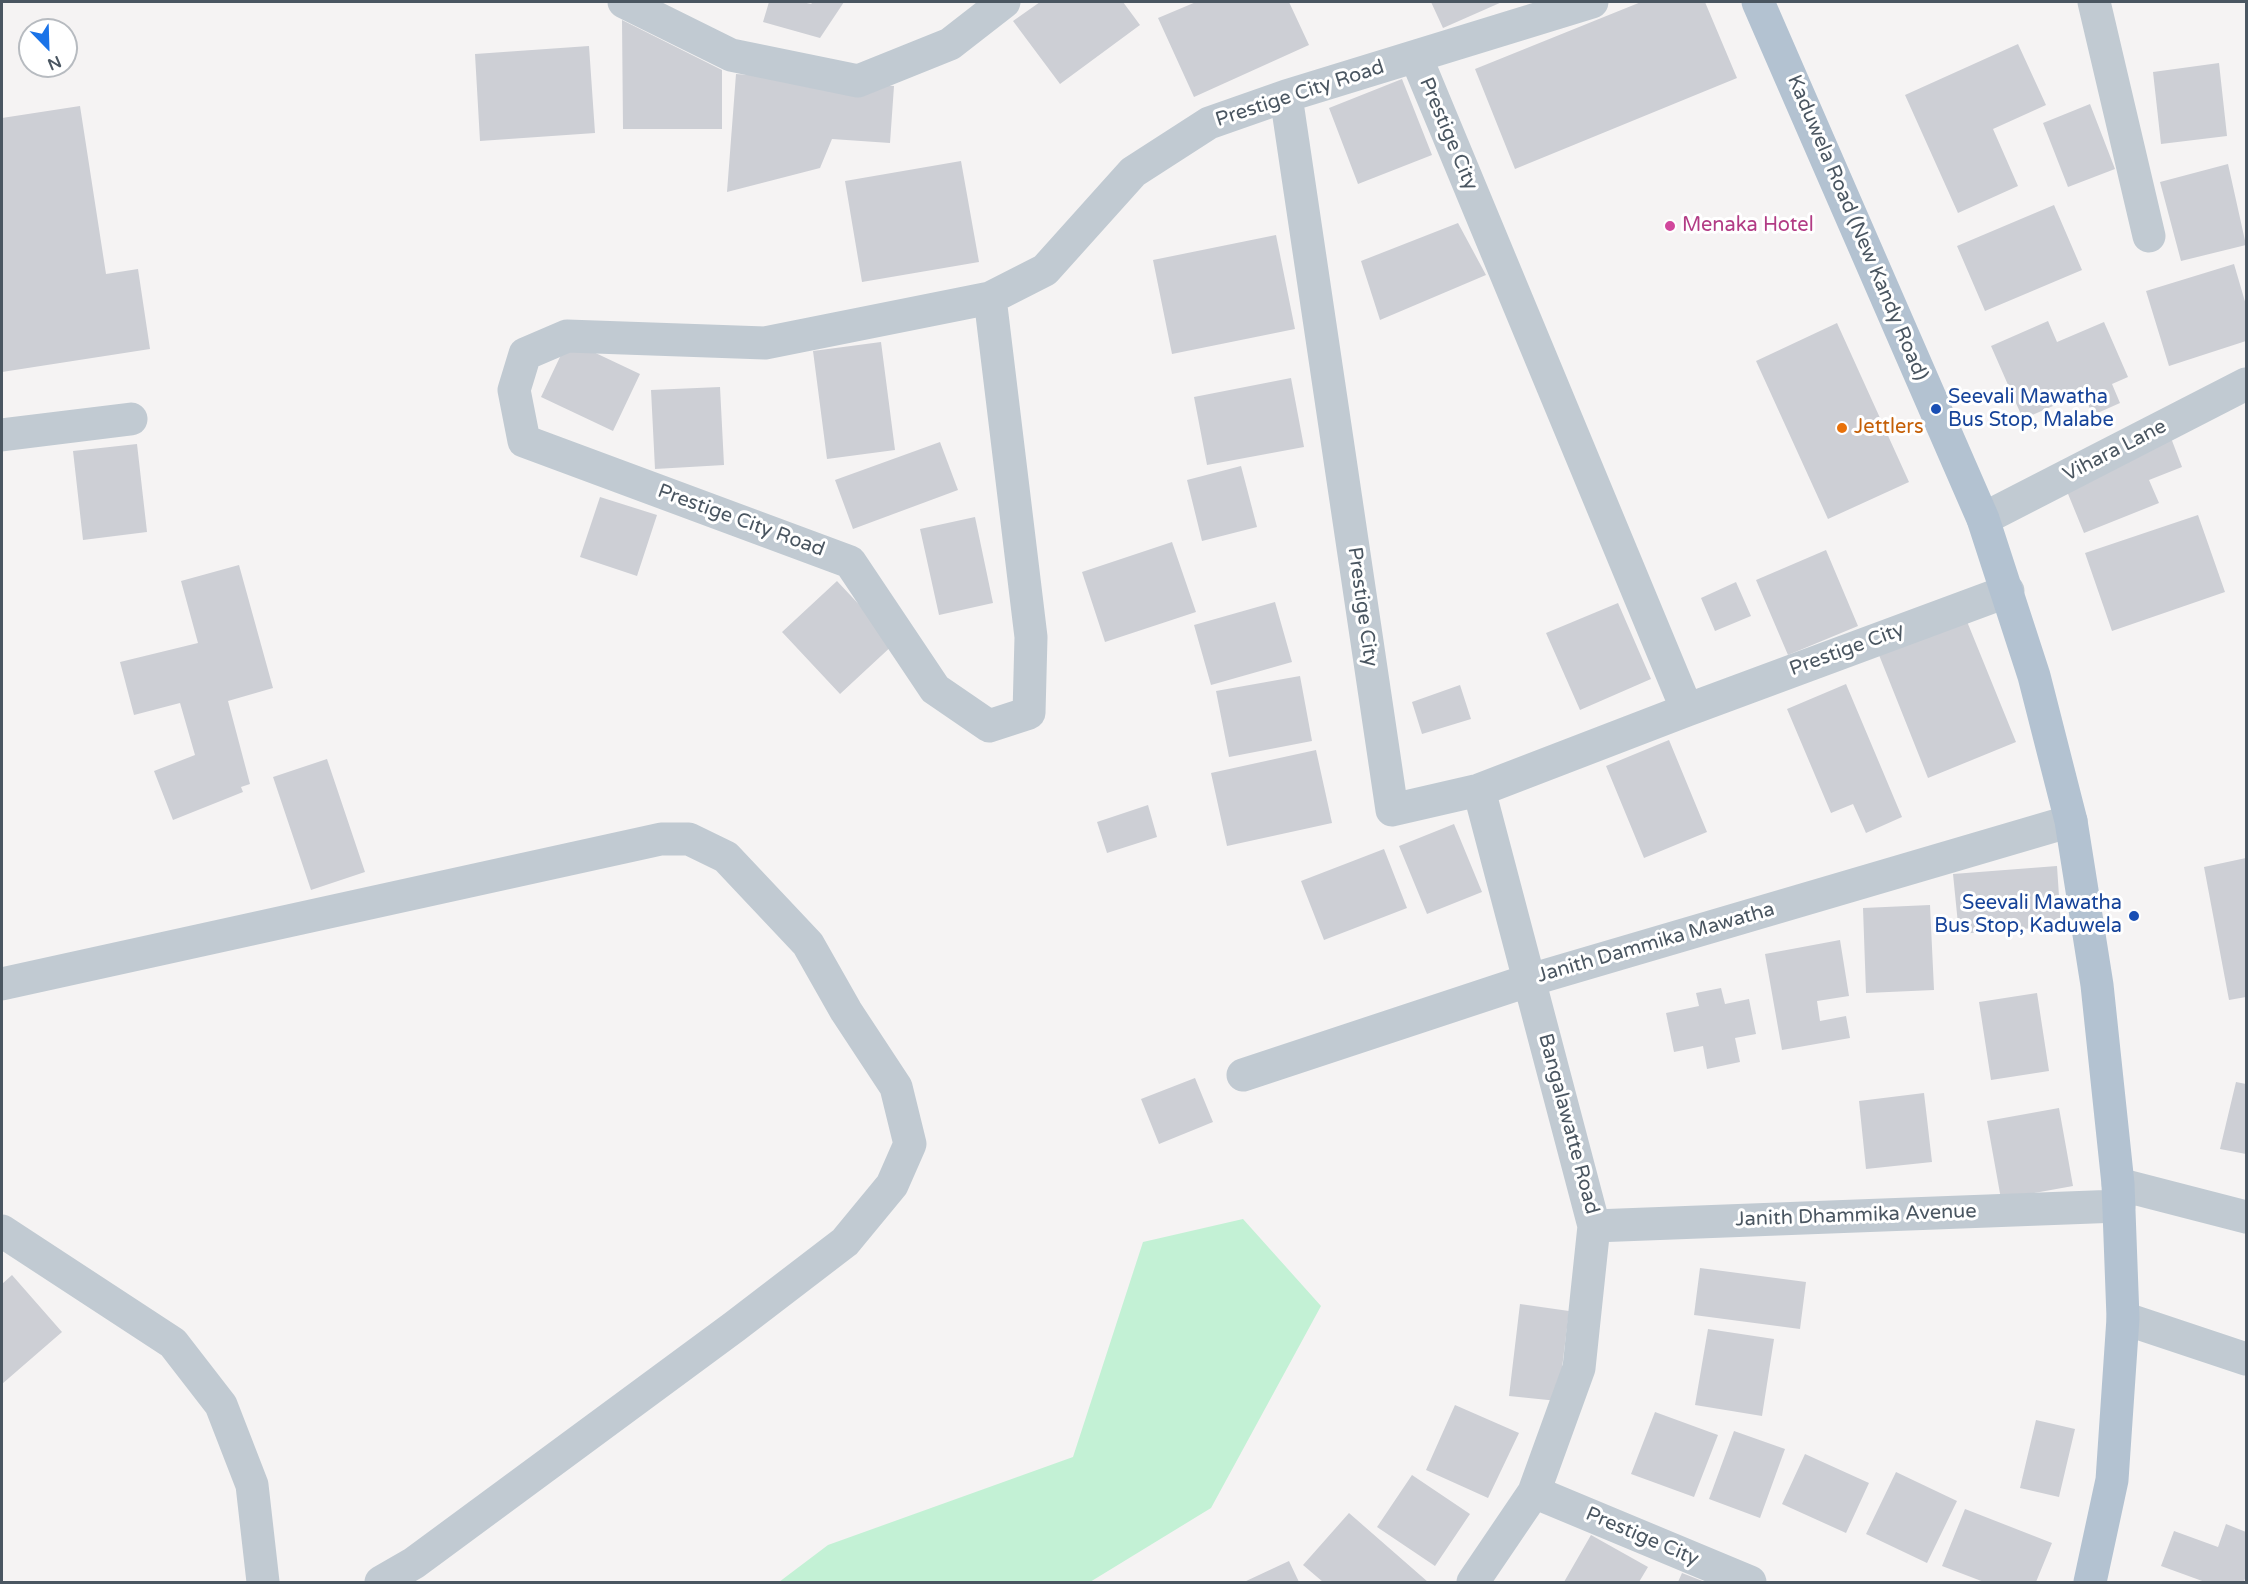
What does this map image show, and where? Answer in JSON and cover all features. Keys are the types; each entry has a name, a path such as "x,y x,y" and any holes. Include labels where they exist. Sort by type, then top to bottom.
{"main road":[{"name":"Kaduwela Road (New Kandy Road)","path":"1758,2 1983,519 2034,676 2071,821 2097,985 2118,1195 2123,1318 2112,1480 2090,1582"}],"street":[{"path":"624,2 731,55 858,81 950,44 1004,2"},
{"name":"Prestige City Road","path":"990,298 1031,637 1029,713 989,726 935,689 850,562 524,441 514,390 525,354 567,336 765,343 990,298 1045,270 1133,172 1209,123 1286,96 1592,2"},
{"path":"2094,2 2149,236"},
{"name":"Prestige City","path":"1416,57 1687,710"},
{"name":"Prestige City","path":"1286,96 1392,810 1479,790 2008,591"},
{"name":"Vihara Lane","path":"1983,519 2247,384"},
{"path":"2,435 131,419"},
{"name":"Bangalawatte Road","path":"1473,1582 1534,1491 1579,1368 1594,1226 1479,790"},
{"name":"Janith Dammika Mawatha","path":"1243,1075 1530,980 2071,821"},
{"path":"2,984 661,839 689,839 726,858 808,944 846,1011 896,1087 910,1144 892,1185 845,1242 725,1334 414,1563 381,1582"},
{"name":"Janith Dhammika Avenue","path":"1594,1226 2118,1195 2247,1217"},
{"path":"2,1231 172,1342 221,1405 252,1485 263,1582"},
{"path":"2123,1318 2247,1359"},
{"name":"Prestige City","path":"1534,1491 1750,1582"}],"green space":[{"path":"1243,1219 1321,1306 1211,1508 1090,1582 779,1582 828,1545 1073,1457 1143,1242"}],"building":[{"path":"769,2 811,4 813,2 844,2 820,38 763,22"},
{"path":"1040,2 1123,2 1140,25 1060,84 1013,21"},
{"path":"1196,2 1289,2 1309,45 1194,97 1158,18"},
{"path":"1431,2 1502,2 1443,28"},
{"path":"1641,2 1705,2 1737,78 1515,169 1475,69"},
{"path":"622,20 722,70 722,129 623,129"},
{"path":"2018,44 2046,105 1993,129 2018,186 1958,213 1905,95"},
{"path":"589,46 595,133 480,141 475,54"},
{"path":"2219,63 2227,136 2161,144 2153,72"},
{"path":"736,74 894,86 890,143 832,139 820,168 727,192"},
{"path":"1402,79 1432,155 1358,184 1329,108"},
{"path":"2090,104 2115,169 2068,187 2043,123"},
{"path":"80,106 106,274 138,269 150,349 2,372 2,118"},
{"path":"961,161 979,262 862,282 845,181"},
{"path":"2228,164 2246,245 2181,261 2160,182"},
{"path":"2054,205 2082,270 1985,311 1957,246"},
{"path":"1458,223 1486,275 1380,320 1361,261"},
{"path":"1276,235 1295,329 1172,354 1153,260"},
{"path":"2234,264 2246,305 2246,341 2169,366 2146,291"},
{"path":"2048,321 2057,342 2104,322 2128,377 2112,384 2120,403 2093,415 2083,393 2023,419 1991,346"},
{"path":"1837,323 1909,482 1828,519 1756,361"},
{"path":"568,340 640,374 613,431 541,397"},
{"path":"881,342 895,450 827,459 813,351"},
{"path":"1291,378 1304,447 1207,465 1194,397"},
{"path":"720,387 724,465 655,469 651,390"},
{"path":"2168,430 2182,467 2149,480 2159,503 2084,533 2064,484"},
{"path":"940,442 958,490 853,529 835,480"},
{"path":"137,444 147,532 83,540 73,451"},
{"path":"1241,466 1257,527 1202,541 1187,480"},
{"path":"600,497 657,515 637,576 580,557"},
{"path":"2198,515 2225,592 2112,631 2085,553"},
{"path":"975,517 993,603 939,615 920,529"},
{"path":"1172,542 1196,612 1105,642 1082,572"},
{"path":"1826,550 1858,626 1788,655 1756,580"},
{"path":"239,565 273,688 228,701 250,784 241,787 243,792 173,820 154,771 195,755 180,703 134,715 120,662 198,643 181,581"},
{"path":"837,581 895,643 840,694 782,632"},
{"path":"1736,582 1751,616 1715,631 1701,598"},
{"path":"1275,602 1292,662 1211,685 1194,625"},
{"path":"1618,603 1651,679 1580,710 1546,633"},
{"path":"1966,619 2016,742 1928,778 1879,655"},
{"path":"1300,676 1312,741 1229,757 1216,691"},
{"path":"1846,684 1902,817 1866,833 1853,804 1831,813 1787,709"},
{"path":"1460,685 1471,719 1422,734 1412,702"},
{"path":"1669,740 1707,832 1644,858 1606,766"},
{"path":"1316,750 1332,823 1227,846 1211,773"},
{"path":"327,759 365,872 311,890 273,777"},
{"path":"1148,805 1157,837 1107,853 1097,822"},
{"path":"1454,824 1482,892 1427,914 1399,846"},
{"path":"1384,849 1407,908 1324,940 1301,881"},
{"path":"2246,858 2246,997 2229,1000 2204,867"},
{"path":"2057,866 2061,926 1959,934 1953,874"},
{"path":"1930,905 1934,990 1866,993 1863,908"},
{"path":"1840,940 1849,996 1817,1001 1820,1021 1846,1016 1850,1038 1782,1050 1765,954"},
{"path":"1721,988 1725,1004 1749,999 1756,1034 1735,1038 1740,1062 1707,1069 1703,1046 1674,1052 1666,1013 1699,1006 1696,993"},
{"path":"2037,993 2049,1071 1991,1080 1979,1002"},
{"path":"1195,1078 1213,1122 1159,1144 1141,1099"},
{"path":"2236,1082 2246,1084 2246,1154 2220,1149"},
{"path":"1924,1093 1932,1162 1866,1169 1859,1101"},
{"path":"2059,1108 2073,1186 2001,1199 1987,1121"},
{"path":"1700,1268 1806,1282 1800,1329 1694,1315"},
{"path":"12,1275 62,1332 2,1384 2,1284"},
{"path":"1520,1304 1569,1311 1558,1401 1509,1396"},
{"path":"1708,1329 1774,1339 1762,1416 1695,1405"},
{"path":"1455,1405 1519,1433 1488,1498 1426,1470"},
{"path":"1655,1412 1718,1435 1694,1497 1631,1474"},
{"path":"2036,1420 2075,1429 2059,1497 2020,1488"},
{"path":"1734,1431 1785,1449 1760,1518 1709,1499"},
{"path":"1805,1454 1869,1483 1846,1533 1782,1504"},
{"path":"1896,1472 1957,1501 1927,1563 1866,1534"},
{"path":"1412,1475 1470,1514 1435,1566 1377,1527"},
{"path":"1965,1509 2052,1543 2036,1582 1984,1582 1942,1566"},
{"path":"1349,1513 1428,1582 1323,1582 1303,1565"},
{"path":"2226,1524 2246,1532 2244,1582 2205,1582 2161,1566 2174,1531 2218,1547"},
{"path":"1591,1535 1648,1567 1639,1582 1564,1582"},
{"path":"1289,1561 1299,1582 1244,1582"},
{"path":"1682,1573 1705,1582 1678,1582"}],"place":[{"name":"Menaka Hotel","path":"1670,226"},
{"name":"Seevali Mawatha Bus Stop, Malabe","path":"1936,409"},
{"name":"Jettlers","path":"1842,428"},
{"name":"Seevali Mawatha Bus Stop, Kaduwela","path":"2134,916"}]}
